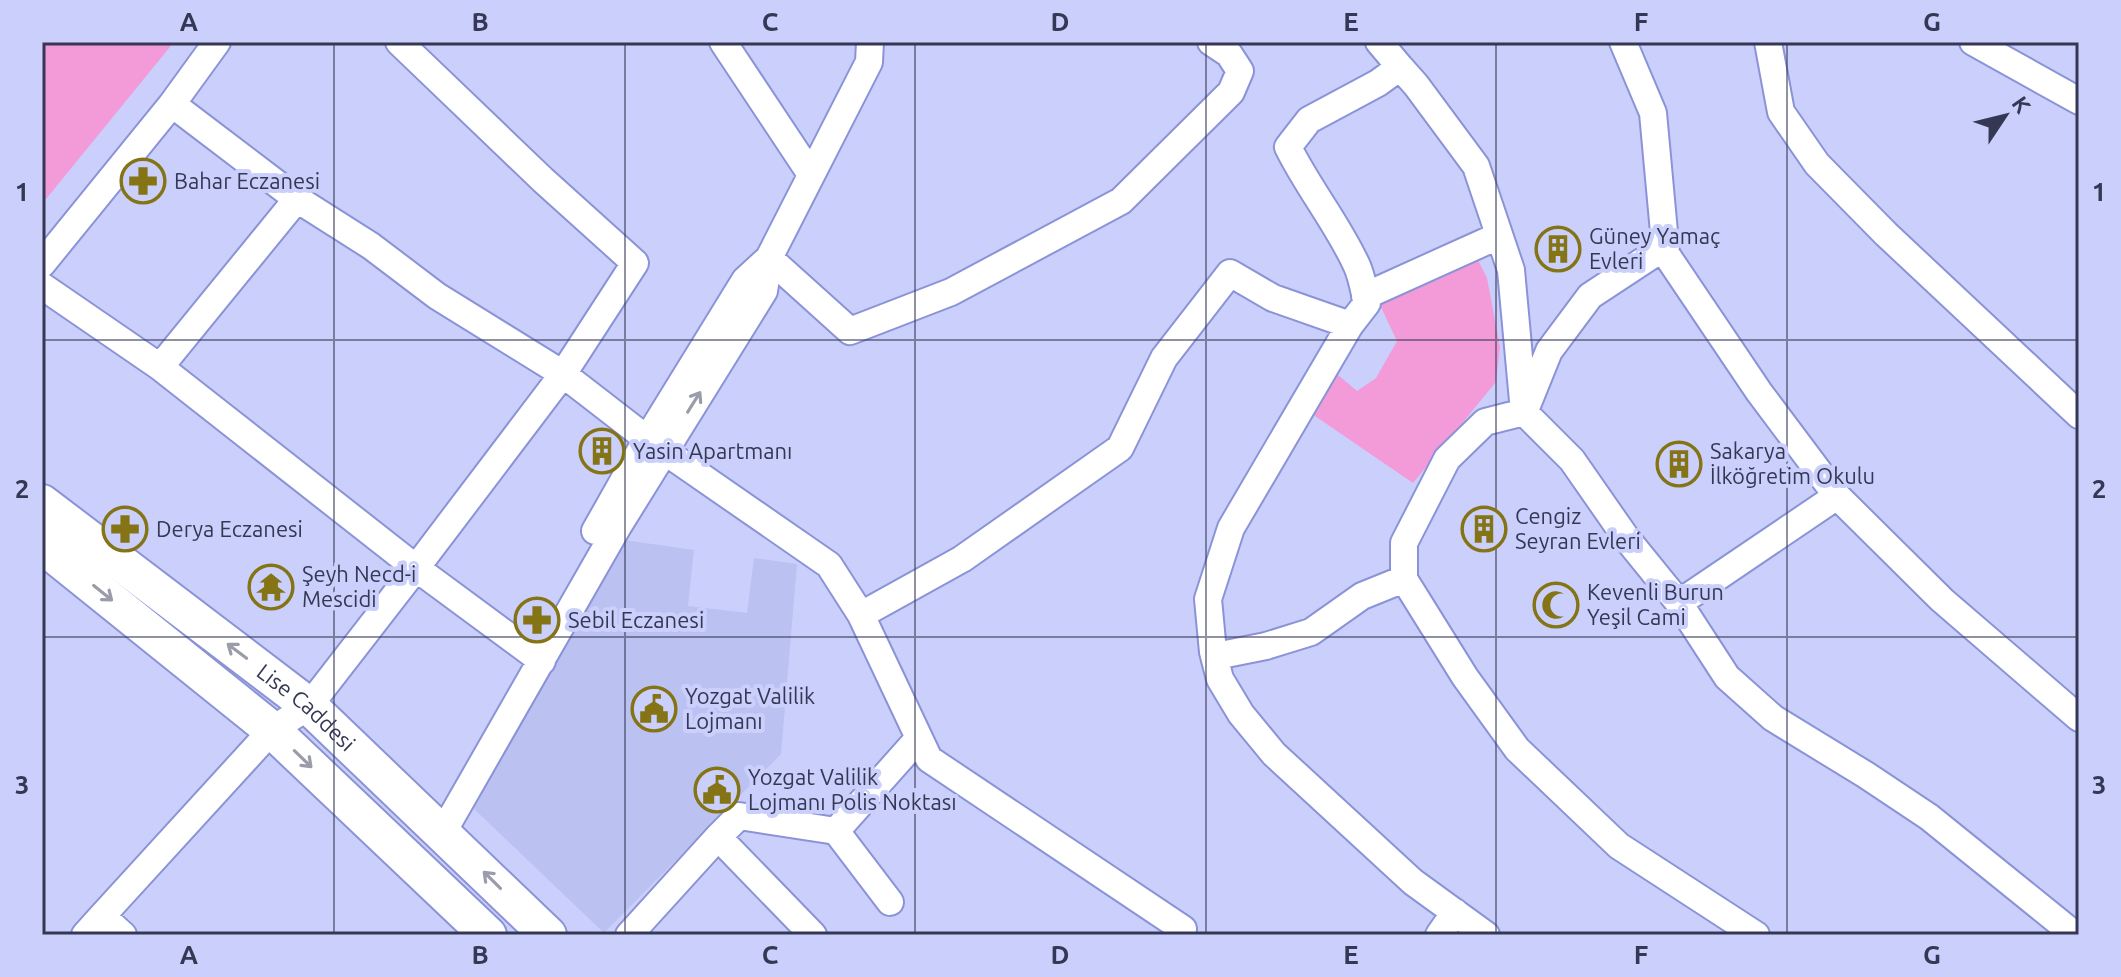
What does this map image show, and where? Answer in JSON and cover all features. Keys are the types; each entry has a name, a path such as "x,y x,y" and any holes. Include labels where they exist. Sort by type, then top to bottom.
{"street":[{"path":"42,264 172,104 217,42"},
{"path":"123,935 94,926 272,730 309,706 563,374 635,263 399,42"},
{"path":"723,42 810,173"},
{"path":"436,827 655,445 745,280 769,258 869,62 870,42"},
{"path":"769,258 850,331 951,292 1121,201 1231,92 1240,71 1229,54 1211,42"},
{"path":"1379,42 1416,85 1476,166 1511,270 1524,412 1572,460 1627,539 1679,603 1727,677 1773,718 1929,817 2075,935"},
{"path":"1623,42 1653,113 1666,254 1759,392 1837,496 1942,600 2079,718"},
{"path":"1768,42 1781,112 1817,164 1886,234 2079,415"},
{"path":"1973,42 2079,101"},
{"path":"1400,67 1378,83 1309,120 1288,147 1358,269 1367,303 1350,325 1231,528 1208,599 1213,652 1220,679 1241,714 1274,754 1413,882 1486,935"},
{"path":"172,104 297,199 371,246 437,296 563,374 655,445 829,565 861,615 929,759 1184,933"},
{"path":"160,367 297,199"},
{"path":"1365,296 1498,236"},
{"path":"1524,412 1549,351 1590,296 1666,246"},
{"path":"861,615 962,559 1120,448 1164,358 1230,273 1273,298 1350,325"},
{"path":"42,286 160,367 416,568 535,656"},
{"path":"1524,412 1485,422 1447,459 1404,543 1404,579 1465,677 1517,749 1619,846 1756,935"},
{"path":"1679,603 1837,496"},
{"name":"Lise Caddesi","path":"42,503 309,706 548,935"},
{"name":"Lise Caddesi","path":"42,545 272,730 488,935"},
{"path":"1213,652 1226,654 1266,646 1311,632 1362,596 1404,579"},
{"path":"836,831 918,739"},
{"path":"629,935 739,816 836,831 890,902"},
{"path":"718,837 813,935"},
{"path":"1439,935 1455,912"}],"shaded area":[{"path":"42,42 174,42 42,204"},
{"path":"1475,254 1487,278 1500,347 1496,382 1413,483 1309,412 1331,369 1357,391 1376,378 1397,341 1377,299"},
{"name":"Yozgat Valilik Lojmanı","path":"617,539 694,550 688,606 747,613 754,558 797,564 781,754 604,933 469,804"}],"place":[{"name":"Bahar Eczanesi","path":"143,181"},
{"name":"Güney Yamaç Evleri","path":"1558,249"},
{"name":"Yasin Apartmanı","path":"602,451"},
{"name":"Sakarya İlköğretim Okulu","path":"1679,464"},
{"name":"Derya Eczanesi","path":"125,529"},
{"name":"Cengiz Seyran Evleri","path":"1484,529"},
{"name":"Şeyh Necd-i Mescidi","path":"271,587"},
{"name":"Kevenli Burun Yeşil Cami","path":"1556,605"},
{"name":"Sebil Eczanesi","path":"537,620"},
{"name":"Yozgat Valilik Lojmanı","path":"654,709"},
{"name":"Yozgat Valilik Lojmanı Polis Noktası","path":"717,790"}]}
